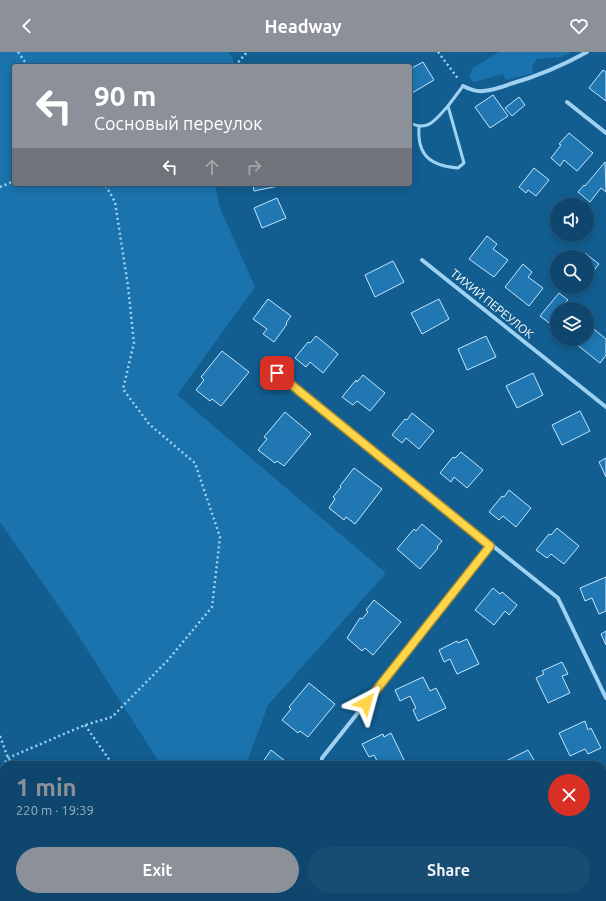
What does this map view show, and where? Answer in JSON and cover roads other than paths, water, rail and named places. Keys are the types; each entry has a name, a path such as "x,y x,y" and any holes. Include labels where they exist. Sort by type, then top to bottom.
{"street":[{"path":"463,86 471,90 483,91 497,88 542,74 564,65 587,52"},
{"path":"568,102 606,132"},
{"name":"ТИХИЙ ПЕРЕУЛОК","path":"422,260 606,407"},
{"path":"277,373 490,546 558,598 606,698"},
{"path":"322,761 322,758 490,546"}],"lane":[{"path":"412,124 419,127 432,124 463,86"},
{"path":"419,127 418,136 421,151 434,164 458,168 464,163 448,106"}]}
